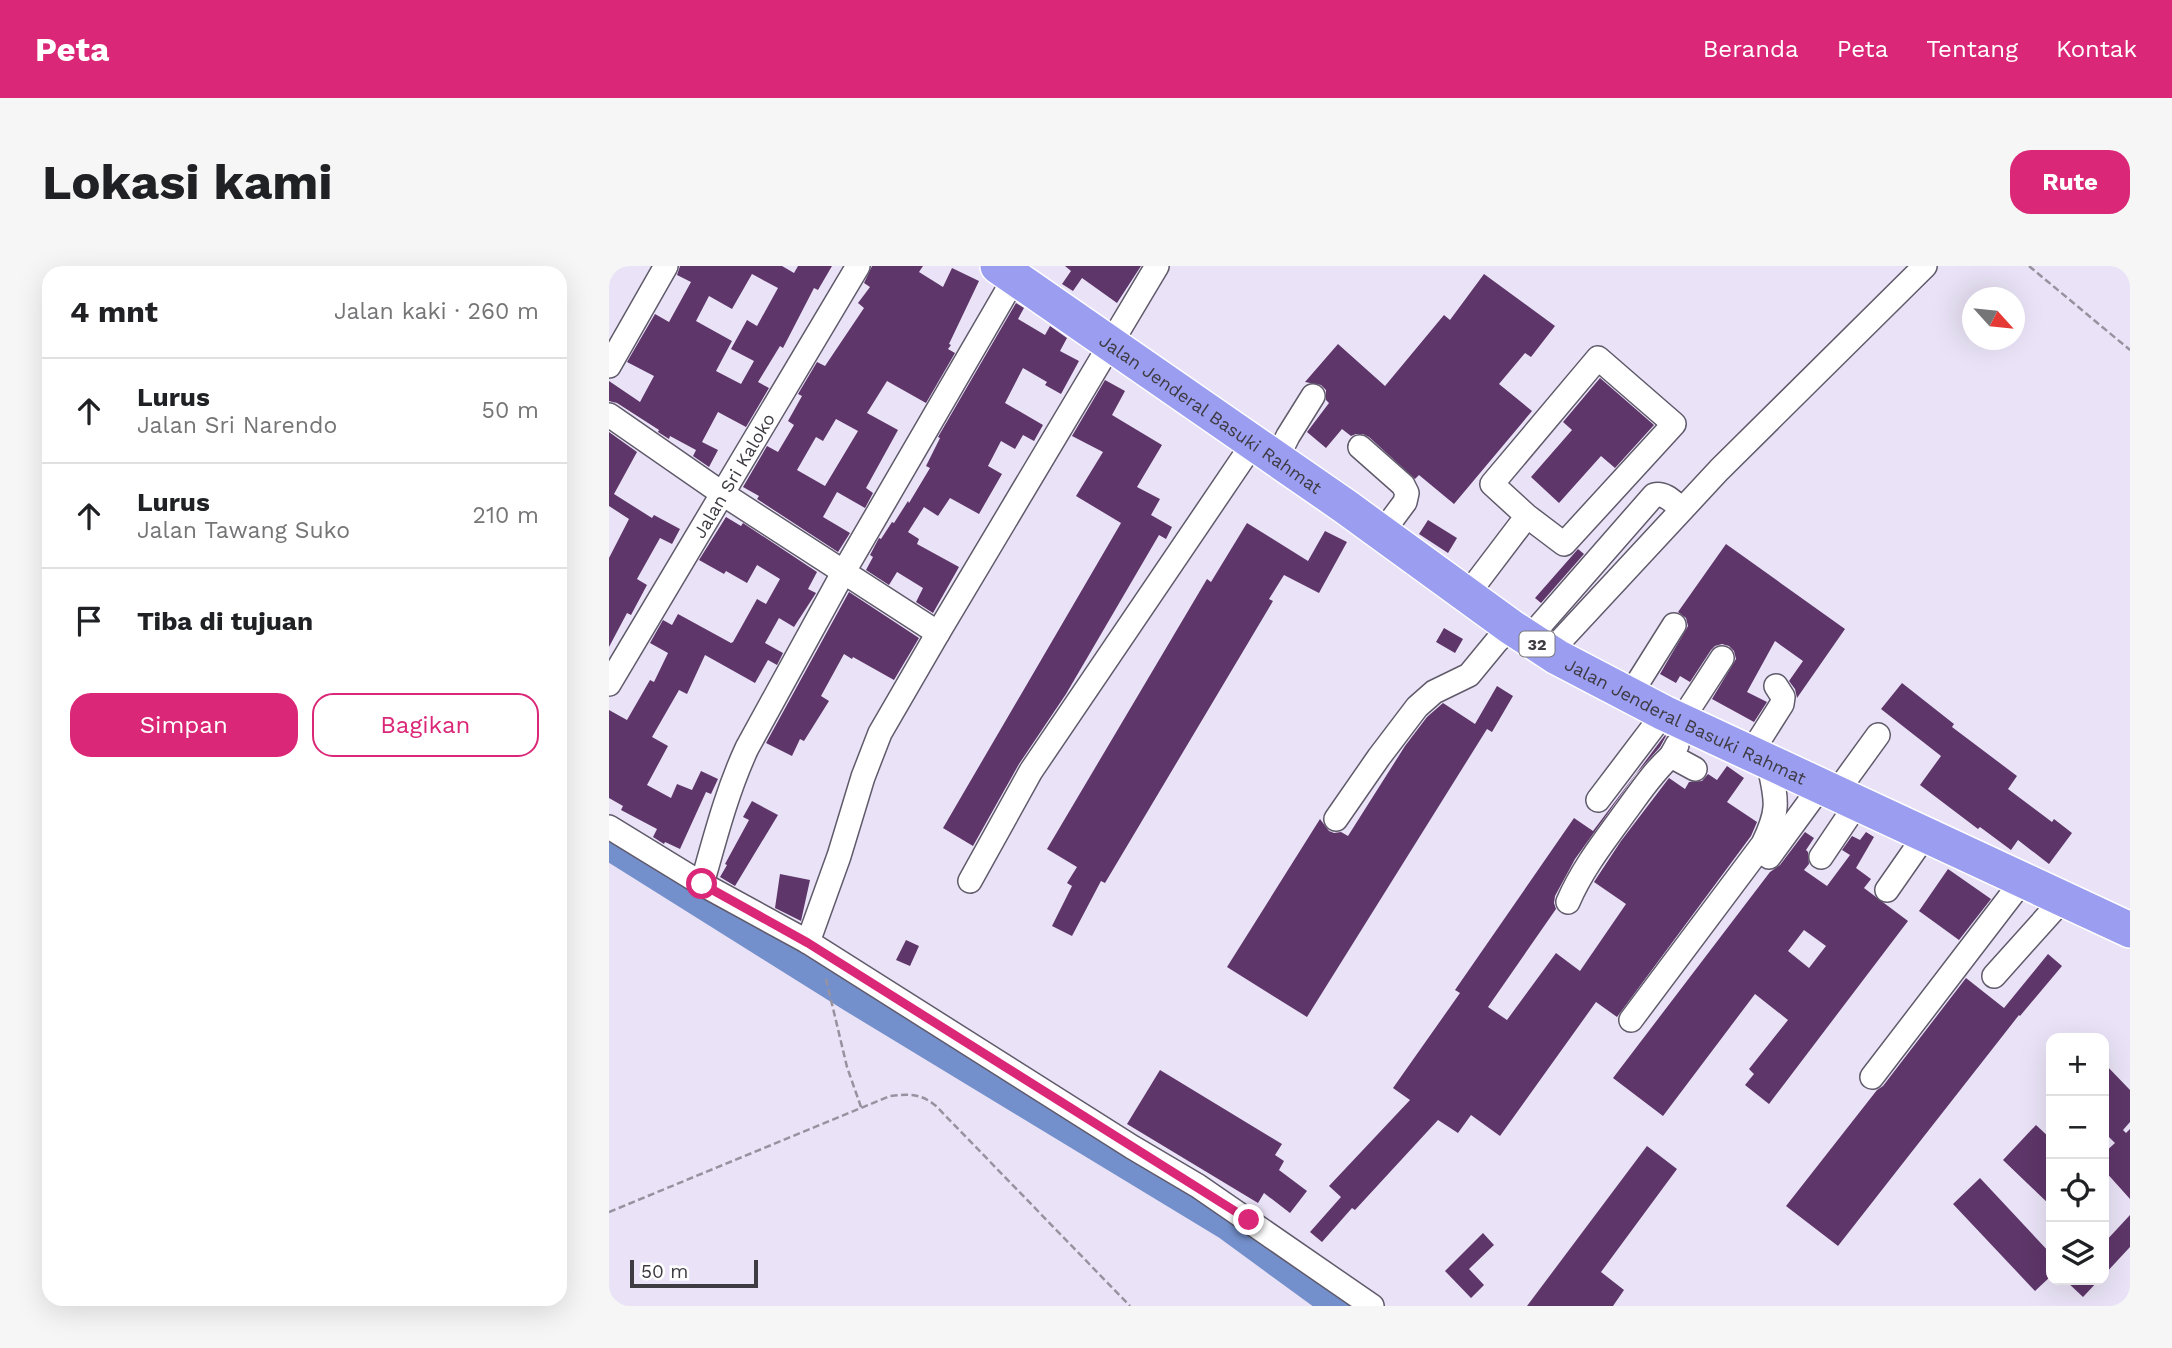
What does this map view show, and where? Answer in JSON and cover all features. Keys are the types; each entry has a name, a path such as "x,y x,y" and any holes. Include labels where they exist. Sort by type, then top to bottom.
{"highway":[{"name":"Jalan Jenderal Basuki Rahmat","path":"1007,272 1266,450 1530,639 1678,719 2130,930"}],"street":[{"path":"609,366 666,266"},
{"name":"Jalan Sri Kaloko","path":"609,684 858,266"},
{"path":"808,943 880,733 1157,266"},
{"path":"1336,819 1379,757 1417,708 1434,692 1469,675 1497,641 1530,639 1580,619 1719,470 1925,266"},
{"path":"702,884 722,814 747,747 1007,272"},
{"path":"1598,358 1674,424 1564,544 1527,516 1492,484 1598,358"},
{"path":"970,881 1031,771 1266,450 1288,436 1313,396"},
{"path":"609,415 723,494 938,633"},
{"path":"1360,447 1403,485 1408,494 1382,533"},
{"path":"1530,639 1654,495 1665,496 1682,509"},
{"path":"1467,595 1527,516"},
{"path":"1617,537 1639,556"},
{"path":"1590,567 1610,586"},
{"path":"1559,603 1580,619"},
{"path":"1630,695 1674,625"},
{"path":"1598,800 1678,719 1722,658"},
{"path":"1631,1020 1763,844 1773,824 1777,806 1759,757 1782,704 1783,697 1776,686"},
{"path":"1568,902 1577,881 1615,826 1659,767 1671,757 1678,719"},
{"path":"1659,1008 1838,794 1878,735"},
{"path":"1671,757 1695,769"},
{"path":"1821,857 1838,794"},
{"path":"609,827 702,884 808,943 1208,1193 1372,1306"},
{"path":"1887,890 1926,834"},
{"path":"1872,1077 2023,880"},
{"path":"1994,976 2063,898"}],"path":[{"path":"2029,266 2130,350"},
{"path":"825,976 847,1068 861,1107"},
{"path":"609,1212 861,1107 890,1096 910,1093 927,1098 1130,1306"}],"building":[{"path":"680,266 782,266 794,273 798,266 832,266 818,290 814,288 783,348 780,346 758,382 769,388 746,427 718,412 702,442 718,450 709,467 693,456 696,450 670,436 669,439 617,403 609,401 609,381 640,402 654,376 627,362 655,314 669,322 691,282 677,275","holes":["752,274 778,288 757,326 747,320 731,349 754,361 741,384 716,371 732,341 696,321 709,296 732,309"]},
{"path":"872,266 923,266 919,272 943,287 952,268 979,281 949,344 951,345 948,349 955,353 926,403 887,381 867,413 898,430 866,488 873,493 865,508 837,492 823,517 850,533 838,552 743,487 767,446 778,452 794,425 788,421 802,396 798,394 817,362 825,366 864,308 858,303 870,287 864,283","holes":["836,419 858,431 825,486 797,470 816,437 823,441"]},
{"path":"1065,266 1141,266 1117,303 1082,278 1073,291 1062,284 1071,271"},
{"path":"1484,274 1555,326 1531,357 1525,353 1499,384 1532,411 1454,504 1419,475 1415,479 1363,434 1351,436 1342,429 1326,448 1307,432 1329,403 1326,400 1326,390 1321,385 1305,382 1338,344 1385,386 1444,315 1450,320"},
{"path":"1016,303 1024,308 1018,319 1045,335 1050,326 1067,338 1060,351 1079,361 1061,394 1023,368 1005,403 1043,425 1034,441 1023,435 1015,449 1001,441 988,466 1002,474 979,514 950,498 938,516 924,507 908,532 919,539 917,544 959,567 933,613 916,602 923,588 897,572 889,585 866,570 873,557 870,555 879,538 881,539 892,522 894,523 908,501 909,503 930,468 926,466 940,438 938,437"},
{"path":"1600,378 1654,425 1615,468 1601,456 1559,503 1531,477 1572,430 1563,422"},
{"path":"1105,380 1125,391 1112,415 1162,445 1137,487 1160,499 1151,515 1172,527 1166,539 1159,535 1066,694 1019,764 973,846 943,828 1121,523 1076,496 1103,452 1072,436"},
{"path":"609,432 637,452 614,494 652,518 654,515 680,529 672,544 660,538 637,579 647,585 631,615 627,613 609,647 609,558 629,519 609,506"},
{"path":"726,517 741,526 743,523 817,572 808,589 816,593 794,627 779,618 765,643 783,653 777,665 768,660 755,683 705,655 687,694 679,690 652,737 668,746 647,785 671,798 677,784 692,790 701,771 718,779 711,794 706,792 680,849 653,837 657,829 621,810 623,806 609,798 609,710 627,720 650,680 654,682 668,653 650,643 663,620 672,625 678,614 731,643 757,599 766,604 780,579 757,565 747,583 699,560"},
{"path":"1428,520 1457,538 1448,553 1419,534"},
{"path":"1247,523 1308,561 1325,531 1347,542 1319,593 1284,575 1269,599 1273,601 1105,883 1101,881 1072,936 1052,926 1072,886 1067,883 1077,867 1047,849 1207,579 1211,582"},
{"path":"1726,544 1845,629 1797,698 1789,681 1803,661 1775,641 1747,692 1767,702 1754,722 1712,699 1736,659 1729,646 1715,646 1690,682 1680,676 1676,683 1660,674 1688,626 1686,618 1678,612"},
{"path":"1578,549 1584,554 1541,603 1535,598"},
{"path":"849,592 919,638 894,680 844,654 821,696 829,701 804,741 800,739 792,756 766,743"},
{"path":"1444,628 1463,639 1455,653 1436,642"},
{"path":"1902,683 1954,724 1952,727 2017,776 2008,789 2052,822 2054,819 2072,833 2049,864 2018,840 2011,850 1920,785 1941,756 1881,709"},
{"path":"1497,686 1513,696 1492,732 1487,729 1307,1017 1227,967 1320,819 1329,831 1348,836 1405,746 1427,717 1443,703 1475,724"},
{"path":"1665,735 1660,747 1636,774 1575,859 1555,896 1556,909 1488,1007 1507,1020 1556,953 1580,971 1626,904 1594,882 1669,778 1685,789 1689,782 1702,781 1708,774 1717,780 1727,766 1744,778 1727,802 1757,822 1751,836 1617,1017 1596,1002 1500,1136 1471,1115 1458,1133 1438,1120 1322,1242 1310,1232 1341,1197 1329,1186 1410,1100 1393,1088 1460,993 1455,990 1574,818 1593,831"},
{"path":"752,801 778,815 735,886 720,877 749,820 743,817"},
{"path":"1805,832 1814,838 1806,850 1809,864 1804,870 1827,886 1850,855 1842,850 1852,836 1860,840 1866,832 1874,837 1856,868 1871,879 1864,888 1908,921 1769,1104 1745,1085 1754,1074 1749,1069 1788,1020 1755,994 1663,1116 1613,1078 1770,872 1780,865","holes":["1804,930 1826,946 1809,968 1788,951"]},
{"path":"1948,869 1991,899 1959,940 1919,911"},
{"path":"780,874 810,880 801,921 775,908"},
{"path":"906,940 919,946 910,966 896,960"},
{"path":"2048,954 2062,966 2019,1015 1838,1246 1786,1206 1966,978 2004,1008"},
{"path":"2109,1068 2130,1090 2130,1122 2123,1130 2126,1133 2130,1129 2130,1199 2109,1176 2109,1148 2115,1143 2109,1137"},
{"path":"1160,1070 1282,1144 1275,1155 1284,1161 1279,1170 1307,1191 1290,1213 1264,1193 1258,1203 1127,1124"},
{"path":"2036,1125 2046,1134 2046,1201 2003,1160"},
{"path":"1647,1146 1677,1169 1601,1272 1624,1290 1613,1306 1527,1306"},
{"path":"1980,1178 2046,1249 2046,1281 2035,1291 1953,1204"},
{"path":"2130,1215 2130,1247 2109,1270 2109,1238"},
{"path":"1483,1233 1494,1245 1469,1269 1484,1285 1471,1298 1445,1271"},
{"path":"2070,1285 2094,1285 2083,1297"}],"waterway":[{"path":"609,845 853,998 1227,1225 1338,1306"}],"route":[{"path":"702,884 808,943 1249,1220"}]}
